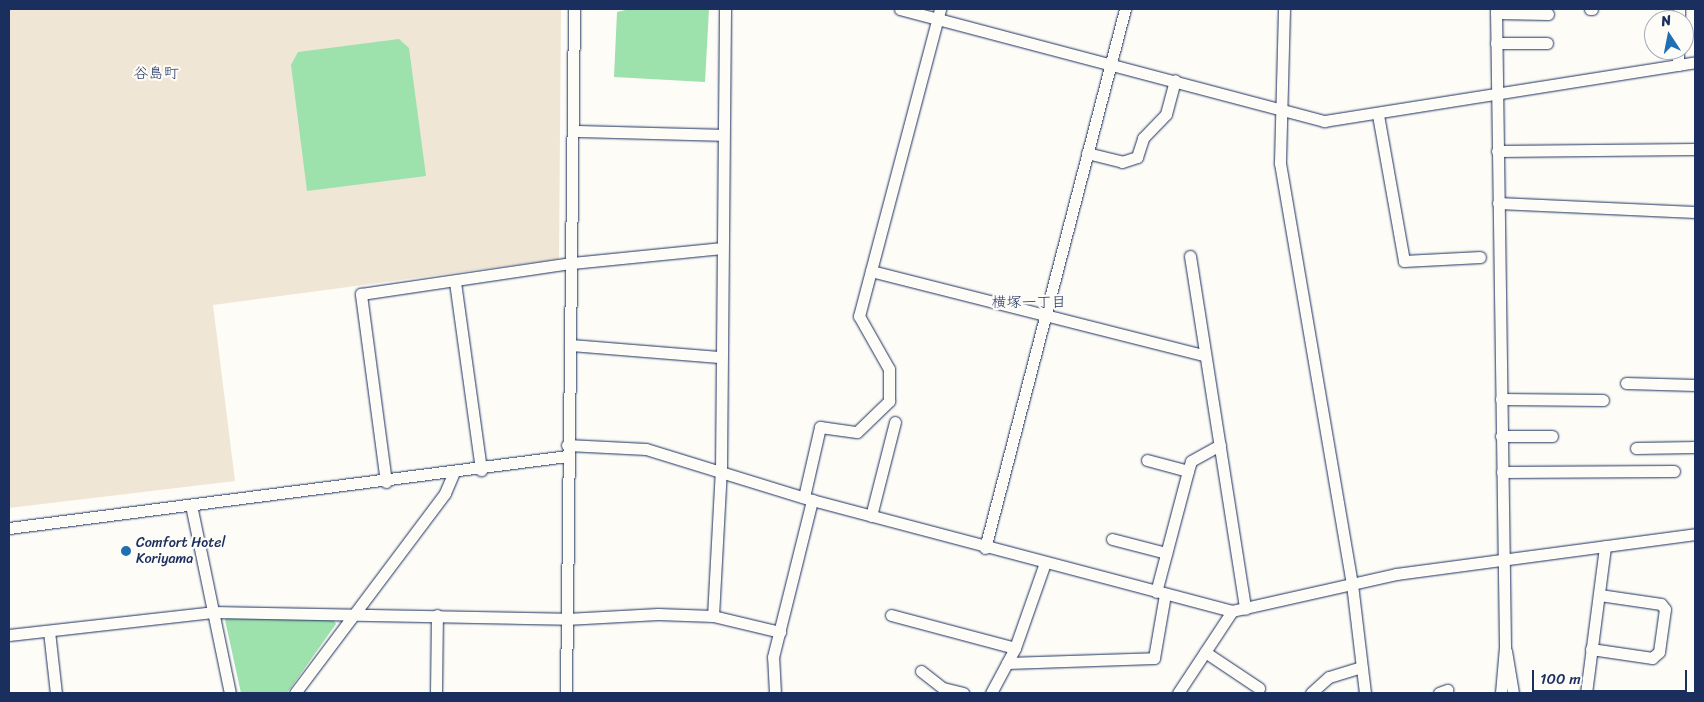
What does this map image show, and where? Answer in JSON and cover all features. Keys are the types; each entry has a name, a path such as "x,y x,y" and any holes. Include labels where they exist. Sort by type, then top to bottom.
{"street":[{"path":"566,693 567,450 572,263 574,9"},
{"path":"713,616 721,470 720,357 725,9"},
{"path":"900,9 938,14 1324,121 1378,116 1497,94 1695,62"},
{"path":"986,548 1125,9"},
{"path":"1284,9 1280,163 1352,584 1365,693"},
{"path":"1501,693 1505,647 1496,11 1548,14"},
{"path":"775,693 772,667 808,499 820,427 857,432 889,401 889,369 859,316 938,14"},
{"path":"1496,43 1547,43"},
{"path":"1678,60 1678,65"},
{"path":"1087,154 1122,162 1138,157 1143,138 1166,114 1175,80"},
{"path":"1378,116 1404,261 1480,257"},
{"path":"574,131 722,136"},
{"path":"1497,151 1695,149"},
{"path":"1498,203 1695,212"},
{"path":"386,482 361,294 455,282 572,263 722,248"},
{"path":"1190,256 1203,354 1220,445 1245,609"},
{"path":"871,271 1203,354"},
{"path":"455,282 481,470"},
{"path":"570,345 720,357"},
{"path":"1626,383 1695,385"},
{"path":"1501,399 1603,400"},
{"path":"871,516 895,422"},
{"path":"1501,436 1552,436"},
{"path":"1007,663 1154,658 1166,553 1191,461 1220,445"},
{"path":"1636,448 1695,447"},
{"path":"9,528 481,470 567,450 646,449 721,470 808,499 986,548 1232,611 1352,584 1503,559 1695,534"},
{"path":"1147,460 1188,471"},
{"path":"1502,472 1674,471"},
{"path":"295,693 445,494 454,472"},
{"path":"192,506 230,693"},
{"path":"1112,539 1166,553"},
{"path":"1586,693 1605,546"},
{"path":"991,693 1015,648 1045,563"},
{"path":"1591,649 1652,658 1660,652 1665,609 1661,604 1600,595"},
{"path":"1178,693 1232,611"},
{"path":"9,635 213,612 355,612 566,620 713,616 780,632"},
{"path":"436,693 437,615"},
{"path":"891,615 1015,648"},
{"path":"49,631 56,693"},
{"path":"1505,647 1513,672 1512,693"},
{"path":"1205,652 1259,688"},
{"path":"1311,693 1330,677 1362,667"},
{"path":"921,671 943,688 963,693"}],"shaded area":[{"path":"9,9 561,9 559,259 213,305 235,481 9,508"}],"green space":[{"path":"630,9 709,9 705,82 614,77 617,12"},
{"path":"399,39 409,48 426,176 307,191 291,65 298,52"},
{"path":"228,616 333,619 336,624 287,693 241,693 225,620"}],"place":[{"name":"Comfort Hotel Koriyama","path":"126,551"}],"district":[{"name":"谷島町","path":"156,74"},
{"name":"横塚一丁目","path":"1029,303"}]}
